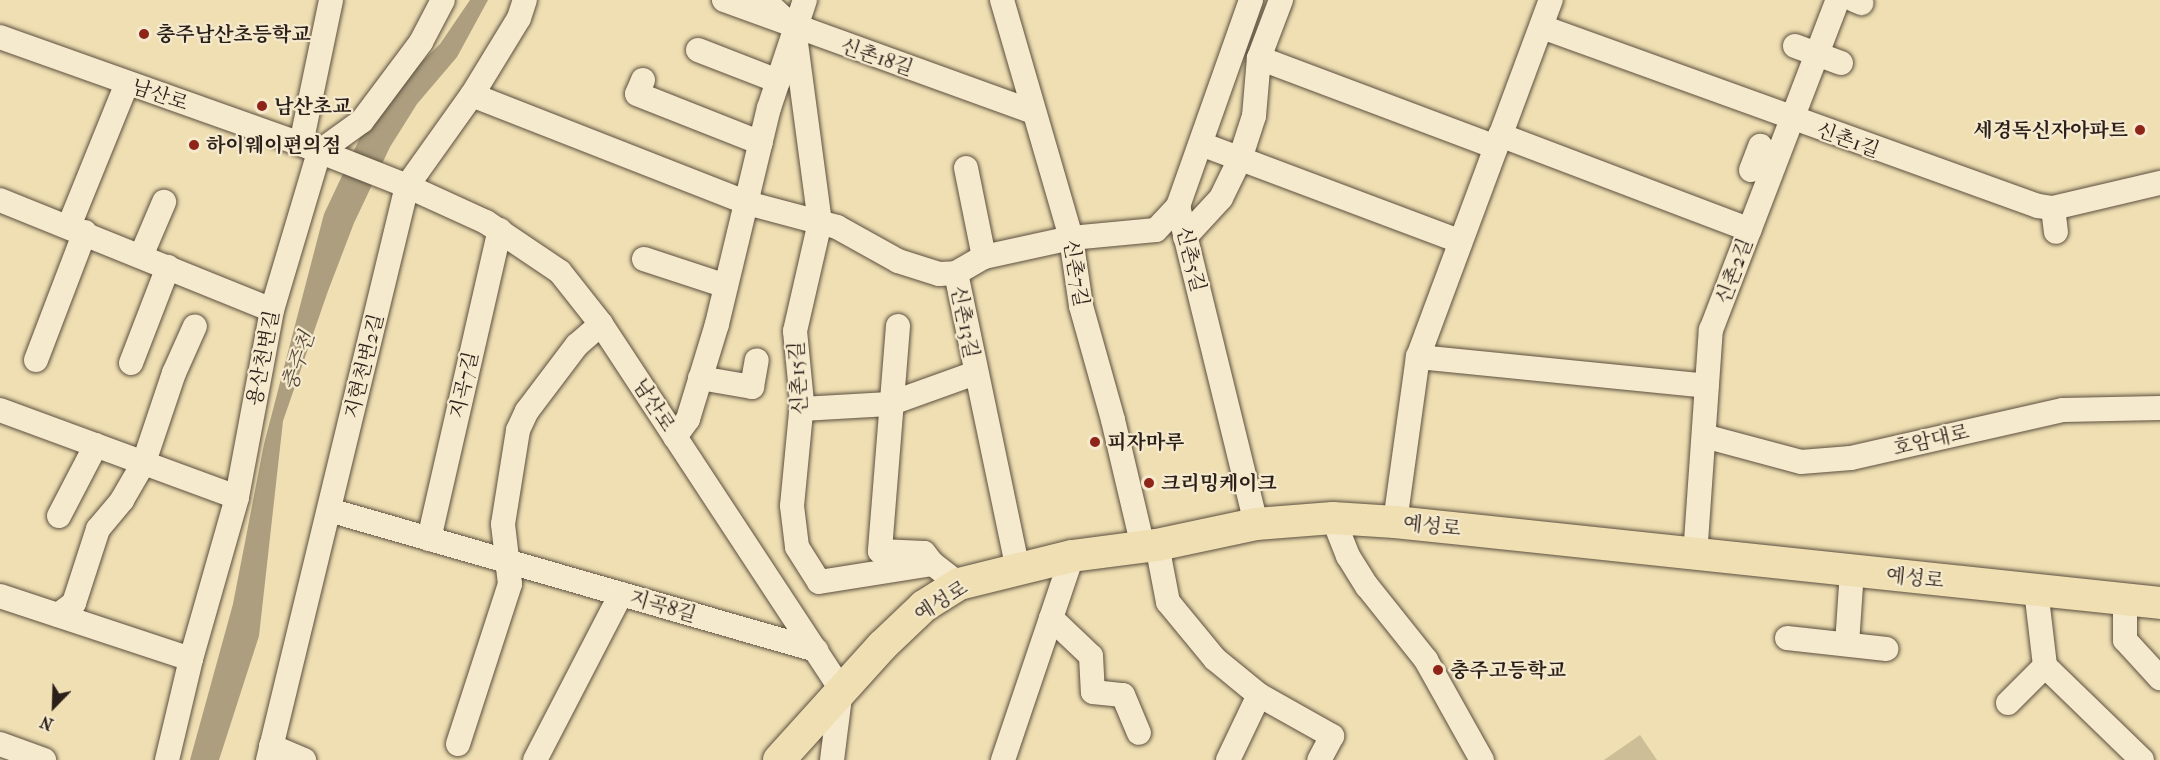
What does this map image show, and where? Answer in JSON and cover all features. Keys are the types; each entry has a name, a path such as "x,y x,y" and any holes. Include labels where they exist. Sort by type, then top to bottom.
{"main road":[{"name":"예성로","path":"778,760 841,689 924,606 959,584 1072,556 1150,546 1256,524 1333,518 1395,522 1695,556 2151,601"}],"street":[{"name":"용산천변길","path":"167,760 191,659 237,496 272,310 310,148 331,0"},
{"path":"310,148 362,121 421,42 443,0"},
{"name":"지현천변2길","path":"269,753 407,186 472,95 519,18 525,0"},
{"name":"신촌18길","path":"724,0 794,28 1031,111"},
{"path":"764,0 794,28"},
{"path":"675,437 688,419 726,286 778,81 805,0"},
{"name":"신촌7길","path":"1002,0 1031,111 1071,238 1080,306 1168,602 1215,658 1259,695 1332,735 1319,760"},
{"name":"신촌5길","path":"1251,0 1178,206 1256,524"},
{"path":"1185,237 1221,198 1240,159 1254,116 1258,58 1281,0"},
{"path":"1395,522 1418,357 1459,241 1506,130 1551,0"},
{"name":"신촌2길","path":"1695,556 1711,330 1792,119 1806,50 1838,0"},
{"name":"신촌1길","path":"1542,27 2014,200 2053,208 2160,183"},
{"name":"신촌15길","path":"794,28 820,222 795,331 801,410 792,506 797,548 819,582 933,564"},
{"name":"남산로","path":"0,38 310,148 407,186 500,230 560,272 601,324 841,689"},
{"path":"698,50 778,81"},
{"path":"1806,50 1841,63"},
{"path":"1258,58 1506,130 1750,230"},
{"path":"642,80 637,94 761,143"},
{"path":"36,360 77,229 127,83"},
{"path":"472,95 747,203 837,227 898,261 939,274 956,273"},
{"path":"1201,144 1459,241"},
{"path":"1751,170 1760,146"},
{"path":"966,168 984,257"},
{"path":"0,200 77,229 272,310"},
{"path":"141,256 164,202"},
{"name":"신촌13길","path":"1018,569 975,373 956,273 984,257 1071,238 1156,230 1178,206"},
{"path":"2053,208 2056,232"},
{"name":"지곡7길","path":"429,539 500,230"},
{"path":"644,259 726,286"},
{"path":"131,363 168,267"},
{"path":"458,744 510,584 503,524 518,430 527,411 577,345 601,324"},
{"path":"58,615 75,603 98,529 122,500 144,462 174,373 195,326"},
{"path":"897,326 889,404 880,551 924,553 933,564 959,584"},
{"path":"1418,357 1707,386"},
{"path":"700,378 752,387 757,360"},
{"path":"801,410 889,404 975,373"},
{"name":"호암대로","path":"1704,436 1801,462 1851,459 2063,410 2160,408"},
{"path":"0,410 237,496"},
{"path":"59,516 96,445"},
{"name":"지곡8길","path":"329,510 816,650"},
{"path":"1333,518 1361,576 1416,633 1482,760"},
{"path":"1003,760 1072,556"},
{"path":"1847,644 1852,571"},
{"path":"2036,590 2045,666 2142,760"},
{"path":"535,760 621,594"},
{"path":"0,596 191,659"},
{"path":"2151,601 2125,640 2160,678"},
{"path":"1051,618 1091,656 1093,692 1123,695 1139,733"},
{"path":"1787,638 1886,649"},
{"path":"2008,703 2045,666"},
{"path":"832,760 841,689"},
{"path":"1228,760 1259,695"},
{"path":"0,744 44,760"},
{"path":"269,753 304,760"}],"shaded area":[{"path":"1640,735 1657,760 1604,760"}],"water":[{"name":"충주천","path":"470,0 488,0 457,57 417,104 390,147 354,223 328,291 283,421 259,636 219,760 190,760 233,604 264,444 324,214 373,110 440,44"}],"place":[{"name":"충주남산초등학교","path":"144,34"},
{"name":"남산초교","path":"262,106"},
{"name":"세경독신자아파트","path":"2140,130"},
{"name":"하이웨이편의점","path":"194,145"},
{"name":"피자마루","path":"1095,442"},
{"name":"크리밍케이크","path":"1149,483"},
{"name":"충주고등학교","path":"1438,670"}]}
